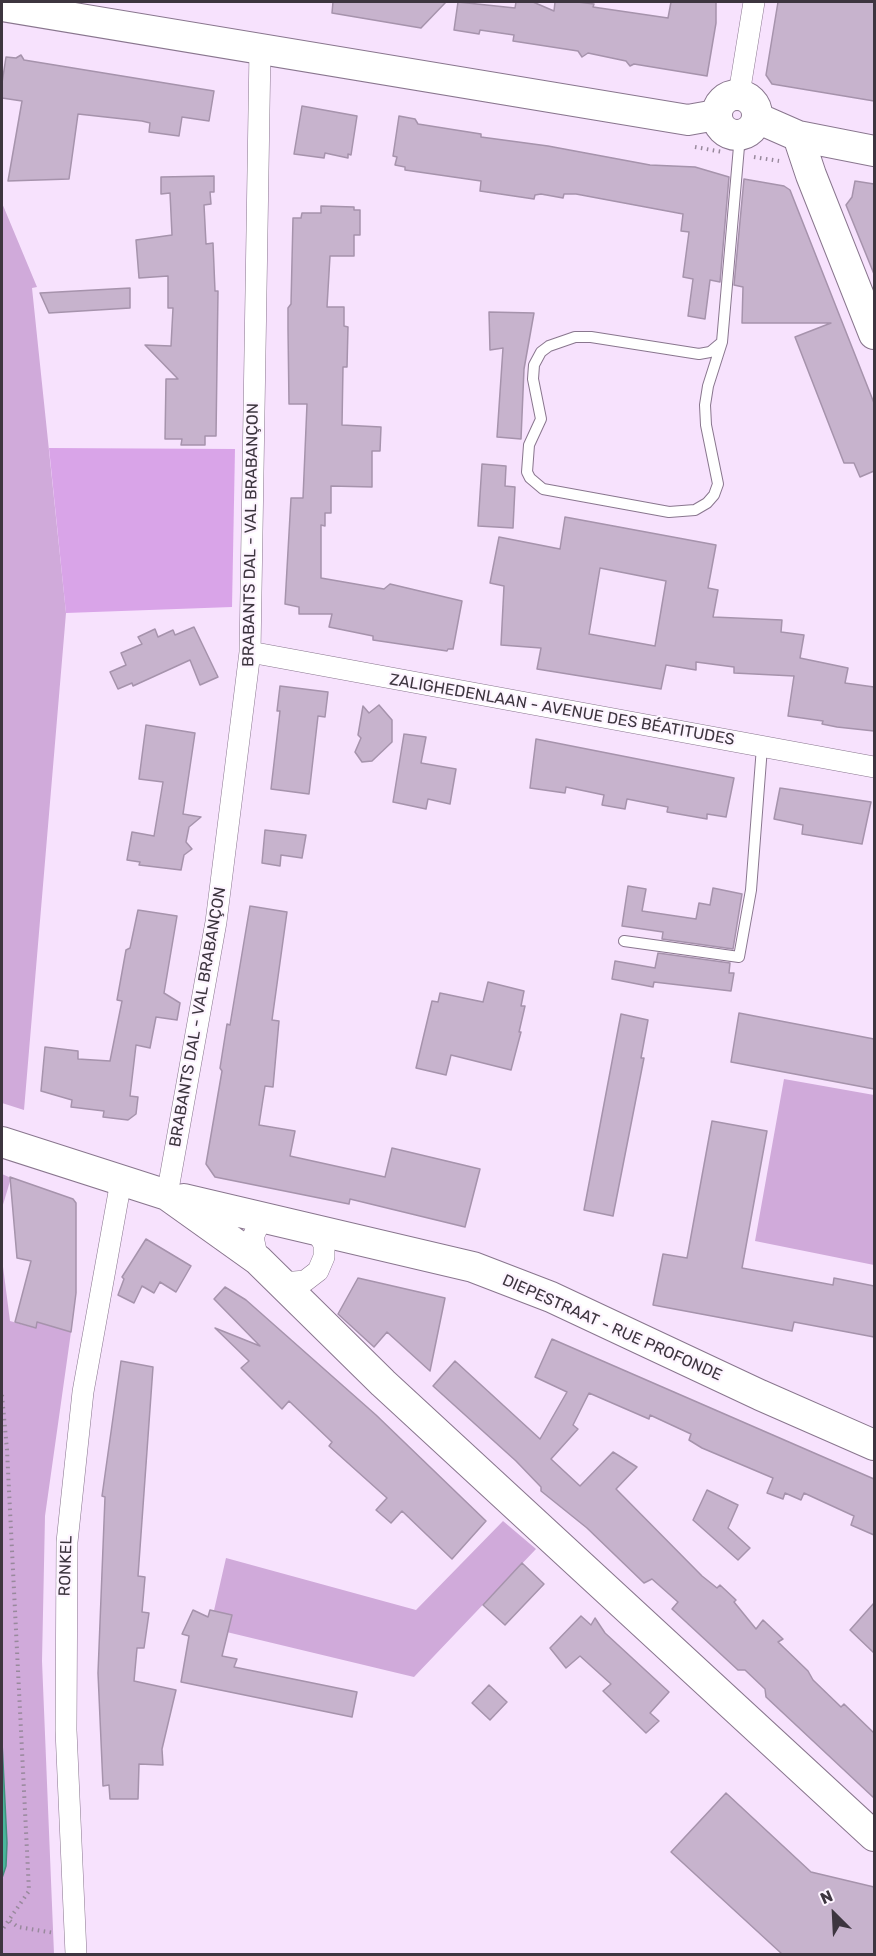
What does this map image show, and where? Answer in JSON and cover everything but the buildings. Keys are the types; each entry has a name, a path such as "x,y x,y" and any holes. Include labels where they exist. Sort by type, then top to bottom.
{"main road":[{"path":"2,6 688,120 716,115"},
{"path":"748,126 755,105 751,100 739,94 724,98 716,115 721,128 748,126 874,151"},
{"path":"798,136 811,175 874,334"},
{"name":"DIEPESTRAAT - RUE PROFONDE","path":"2,1142 167,1195 473,1267 529,1288 874,1445"},
{"path":"167,1195 258,1260 284,1283 418,1415 874,1836"}],"street":[{"path":"742,2 749,27"},
{"path":"739,94 754,2"},
{"name":"BRABANTS DAL - VAL BRABANÇON","path":"167,1195 216,921 250,652 260,50"},
{"name":"ZALIGHEDENLAAN - AVENUE DES BÉATITUDES","path":"250,652 874,767"},
{"name":"RONKEL","path":"76,1946 65,1719 67,1542 83,1392 121,1181"},
{"path":"258,1260 253,1237 259,1224 266,1220"},
{"path":"284,1283 305,1281 318,1271 324,1257 324,1244 315,1229"}],"lane":[{"path":"722,342 710,352 699,354 591,337 574,337 549,346 541,352 534,365 532,379 541,419 529,445 527,472 530,478 543,489 669,512 686,513 707,503 714,495 718,484 706,425 705,405 708,386 722,342 748,126"},
{"path":"624,940 740,957 751,890 762,747"}],"path":[{"path":"2,1395 7,1450 29,1891 2,1930"},
{"path":"10,1921 18,1927 76,1946"}],"shaded area":[{"path":"2,203 37,287 32,288 66,613 24,1110 2,1103"},
{"path":"49,448 235,449 232,607 66,613"},
{"path":"784,1079 874,1095 874,1265 755,1241"},
{"path":"2,1174 11,1178 2,1208"},
{"path":"2,1259 10,1321 35,1328 37,1322 71,1332 45,1516 42,1661 54,1954 2,1954"},
{"path":"503,1521 536,1549 414,1677 210,1628 226,1558 416,1610"},
{"path":"2,1742 7,1843 6,1866 2,1878"}]}
